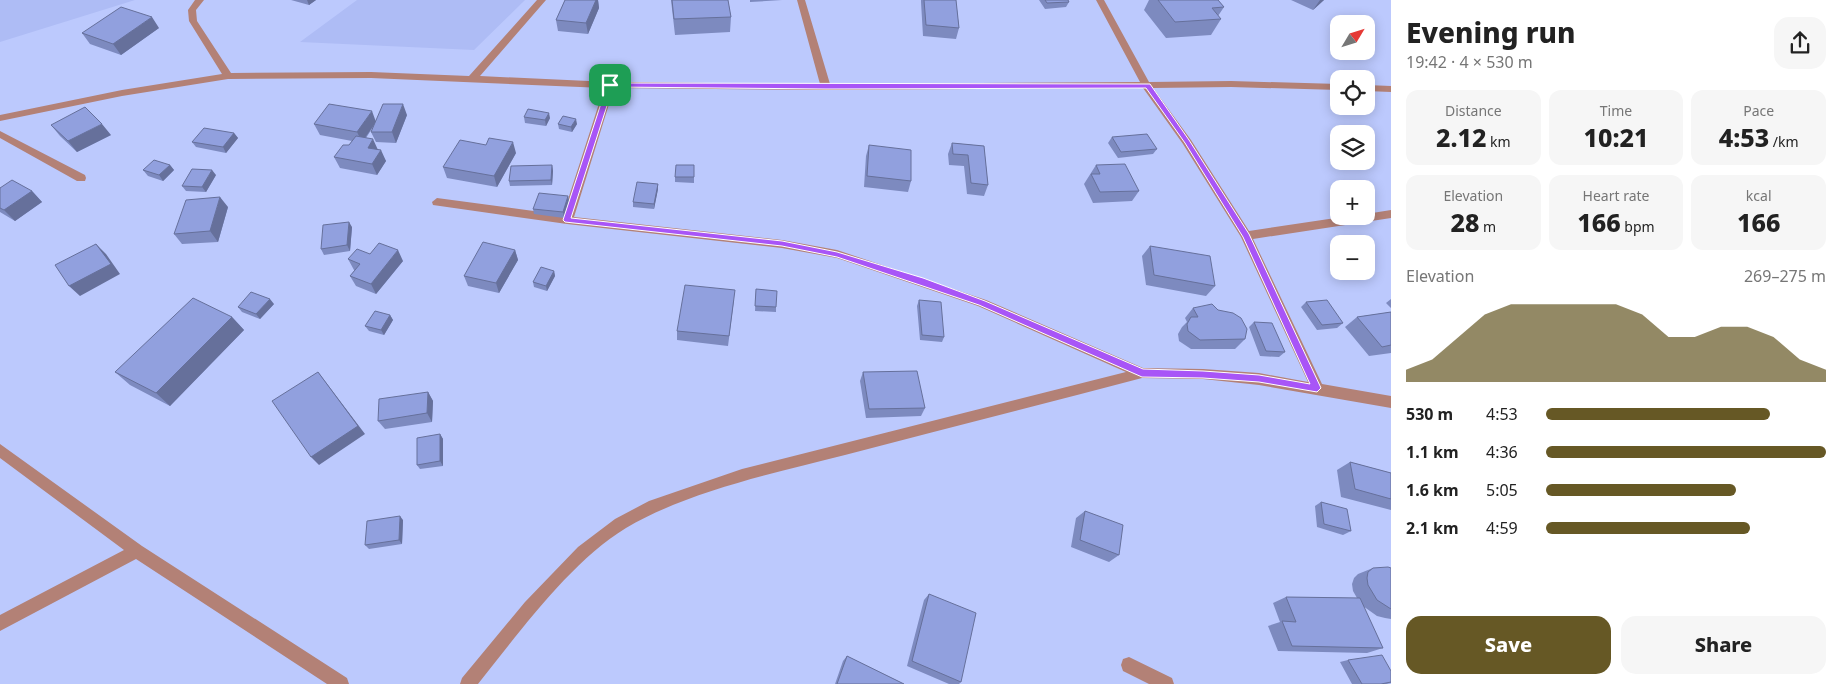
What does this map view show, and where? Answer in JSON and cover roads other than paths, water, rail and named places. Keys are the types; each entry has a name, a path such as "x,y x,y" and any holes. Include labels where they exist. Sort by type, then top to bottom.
{"street":[{"path":"200,0 192,10 193,21 228,76"},
{"path":"472,79 542,0"},
{"path":"801,0 826,87"},
{"path":"1100,0 1147,86 1187,142 1246,236 1317,388"},
{"path":"0,118 122,93 228,76 371,75 610,85 826,87 1231,84 1330,87"},
{"path":"567,220 610,85"},
{"path":"1375,88 1391,89"},
{"path":"0,134 81,178"},
{"path":"436,202 567,220 782,244 837,254 982,303 1142,373"},
{"path":"1246,236 1391,214"},
{"path":"468,684 530,607 583,552 620,524 654,506 742,475 1142,373 1203,374 1259,379 1391,402"},
{"path":"0,450 137,551 341,684"},
{"path":"0,623 137,551"},
{"path":"1129,665 1166,684"}]}
